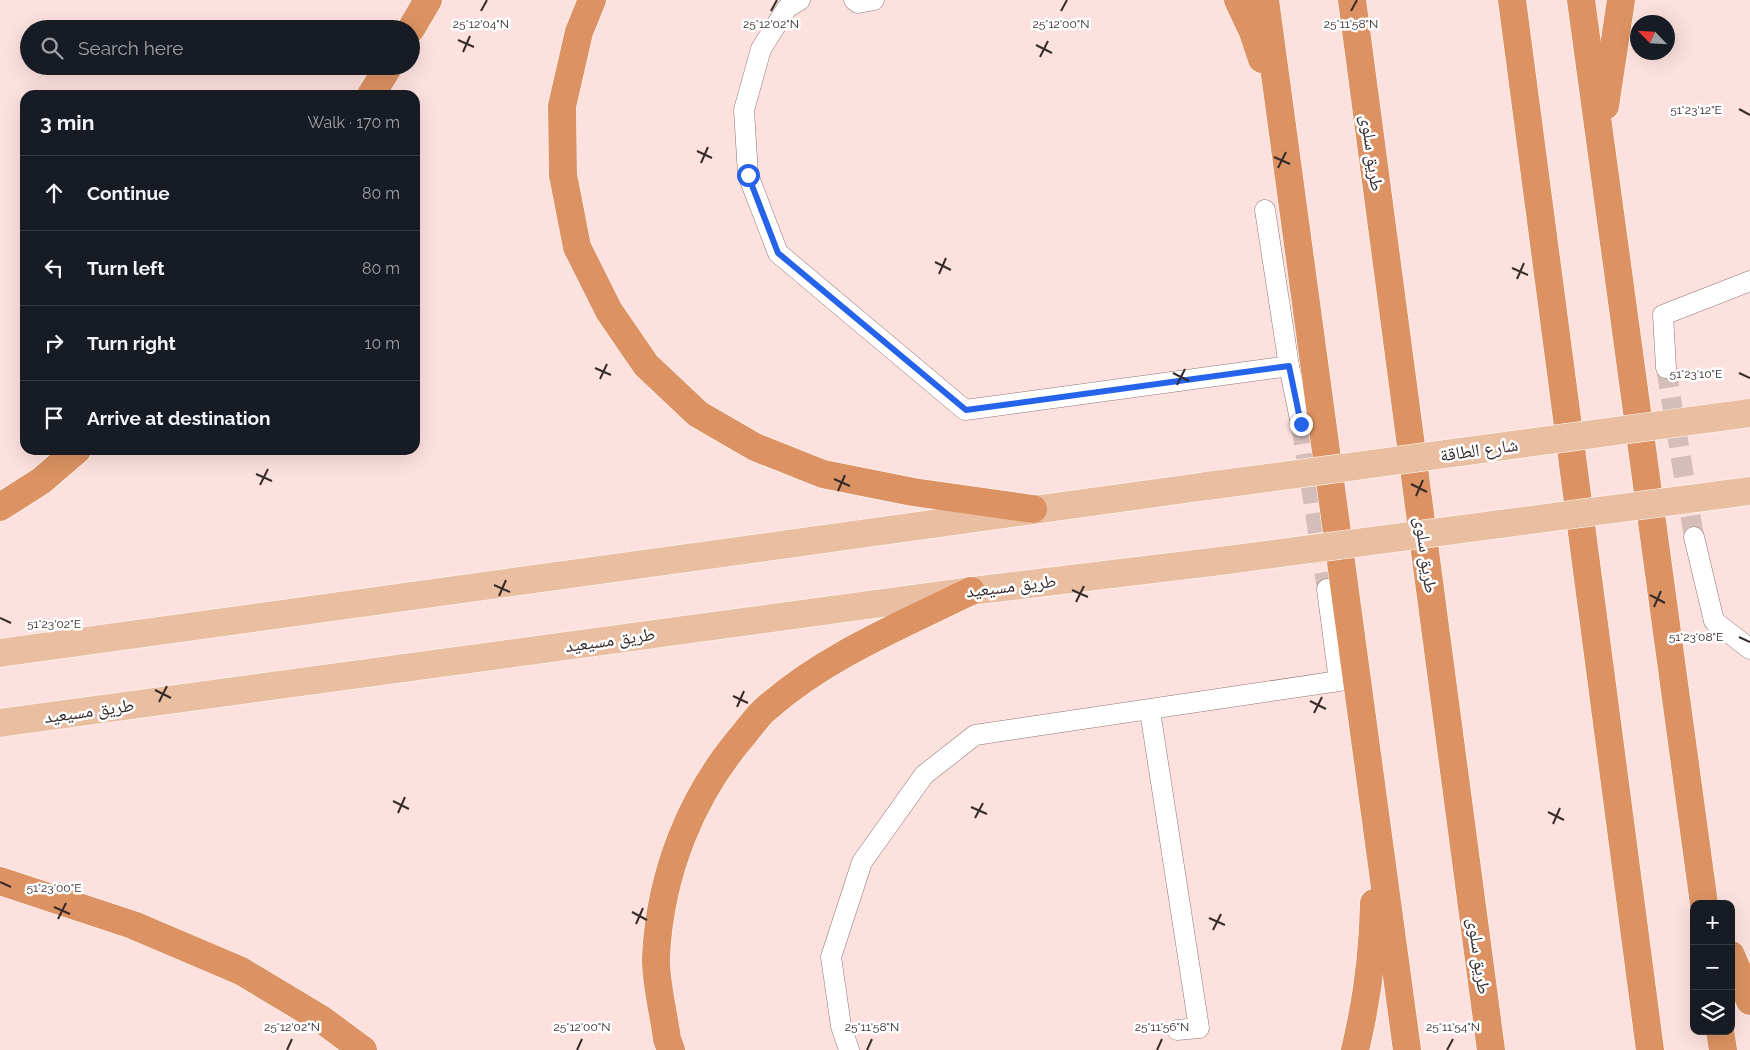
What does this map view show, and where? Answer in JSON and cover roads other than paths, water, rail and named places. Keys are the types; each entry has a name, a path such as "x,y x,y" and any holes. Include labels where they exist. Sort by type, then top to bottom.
{"highway":[{"path":"416,20 428,0"},
{"path":"592,0 579,32 562,106 563,175 577,247 609,311 646,365 698,414 755,447 823,474 913,492 1033,509"},
{"path":"1238,0 1253,32 1282,126"},
{"path":"1265,0 1407,1050"},
{"name":"طريق سلوى","path":"1352,0 1491,1050"},
{"path":"1512,0 1650,1050"},
{"path":"1581,0 1703,900"},
{"path":"1600,140 1621,0"},
{"path":"374,90 383,75"},
{"path":"0,507 41,481 71,455"},
{"path":"671,1050 667,1039 656,958 666,882 688,817 724,757 767,707 821,669 881,635 971,591"},
{"path":"1355,1050 1365,1011 1373,946 1377,827"},
{"path":"1698,858 1713,900"},
{"path":"0,881 133,925 241,971 321,1019 363,1050"},
{"path":"1735,965 1750,1001"},
{"path":"1721,1035 1723,1050"}],"main road":[{"name":"شارع الطاقة","path":"1033,509 1750,413"},
{"name":"طريق مسيعيد","path":"0,723 971,591 1220,561 1750,490"},
{"path":"0,653 1033,509"}],"street":[{"path":"800,0 787,8 761,50 744,110 748,175 778,253 966,410 1289,366"},
{"path":"854,0 858,3 874,0"},
{"path":"1265,210 1289,366 1301,424"},
{"path":"1666,368 1663,315 1750,281"},
{"path":"1694,536 1714,621 1750,649"},
{"path":"849,1050 841,1026 831,957 862,862 924,775 975,735 1150,711 1339,681 1327,589"},
{"path":"1150,711 1200,1028 1177,1030"}],"tunnel":[{"path":"1666,368 1694,537"},
{"path":"1301,424 1327,589"}]}
